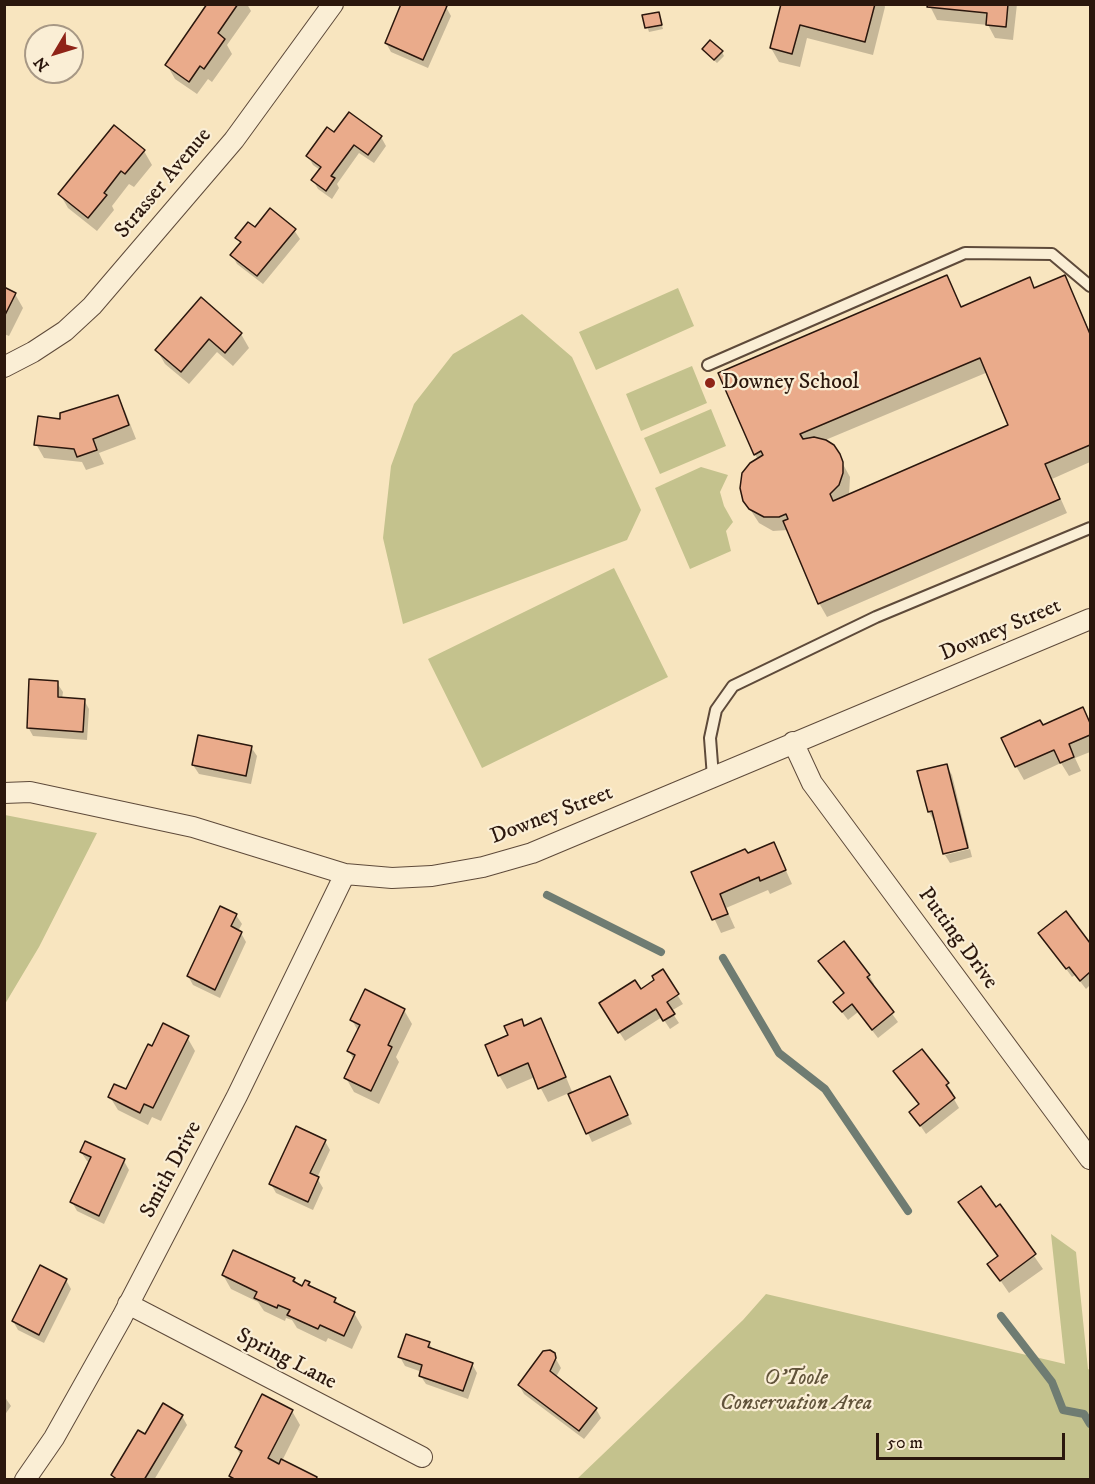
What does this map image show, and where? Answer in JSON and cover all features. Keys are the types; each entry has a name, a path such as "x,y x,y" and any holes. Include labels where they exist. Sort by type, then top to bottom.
{"street":[{"name":"Strasser Avenue","path":"4,367 33,352 65,331 92,306 234,140 333,4"},
{"name":"Downey Street","path":"4,793 30,792 193,827 345,874 392,878 432,876 483,867 532,853 1090,619"},
{"name":"Putting Drive","path":"793,742 812,783 1090,1159"},
{"name":"Smith Drive","path":"25,1479 54,1438 128,1304 237,1096 345,874"},
{"name":"Spring Lane","path":"128,1304 422,1457"}],"lane":[{"path":"708,365 965,253 1052,254 1090,286"},
{"path":"712,777 710,738 716,710 733,686 876,618 1090,528"}],"green space":[{"path":"678,288 694,326 596,370 579,332"},
{"path":"522,314 572,357 641,510 627,540 403,624 383,538 391,466 414,404 453,354"},
{"path":"692,366 707,403 641,431 626,394"},
{"path":"711,409 726,446 660,474 644,438"},
{"path":"701,467 728,475 720,492 724,506 733,522 726,531 731,551 690,569 655,488"},
{"path":"614,568 668,677 482,768 428,659"},
{"path":"5,815 97,833 39,947 5,1004"},
{"name":"O'Toole Conservation Area","path":"1051,1234 1076,1252 1088,1369 1090,1370 1090,1479 577,1479 743,1320 766,1294 1065,1364"}],"building":[{"path":"207,4 238,4 218,33 225,39 204,69 200,66 189,82 165,65"},
{"path":"401,4 443,4 447,6 423,60 385,43"},
{"path":"781,4 875,4 865,42 800,25 792,54 770,48"},
{"path":"928,4 1008,4 1006,27 986,25 987,13 927,7"},
{"path":"659,12 662,25 645,28 642,15"},
{"path":"710,40 723,51 714,60 702,49"},
{"path":"349,112 382,136 368,155 354,145 331,176 335,178 326,191 311,180 321,167 306,156 327,127 334,132"},
{"path":"114,125 145,150 125,174 121,171 104,193 107,195 88,218 58,194"},
{"path":"270,208 296,229 257,276 230,255 241,242 235,238 248,222 255,227"},
{"path":"947,275 961,307 1030,277 1034,288 1065,275 1090,334 1090,445 1045,464 1060,499 818,604 783,521 788,519 786,514 779,517 764,517 749,509 743,501 740,488 742,473 750,463 763,455 761,451 754,455 718,373","holes":["980,358 1008,425 833,501 830,494 839,485 843,473 840,454 834,445 826,440 814,437 803,439 800,434"]},
{"path":"4,287 16,293 4,317"},
{"path":"201,297 242,333 225,353 209,339 181,372 155,350"},
{"path":"118,395 129,425 93,439 97,450 77,457 74,449 34,445 38,416 60,419 60,413"},
{"path":"29,679 58,681 58,697 85,699 83,732 27,728"},
{"path":"1083,707 1090,723 1090,735 1069,744 1074,757 1060,763 1054,750 1015,767 1001,738 1040,720 1043,725"},
{"path":"198,735 252,746 246,776 192,765"},
{"path":"947,764 968,848 943,854 932,811 928,812 917,771"},
{"path":"774,842 786,870 760,881 759,877 720,894 728,914 712,920 691,872 745,849 748,853"},
{"path":"220,906 237,914 231,926 242,932 215,990 187,976"},
{"path":"1066,911 1090,943 1090,972 1080,981 1069,967 1066,969 1038,933"},
{"path":"844,941 870,975 867,977 894,1012 872,1030 852,1004 842,1012 833,1002 844,993 818,961"},
{"path":"663,969 679,994 667,1002 675,1014 663,1021 656,1009 618,1033 599,1003 635,980 641,989 654,980 652,976"},
{"path":"365,989 405,1009 388,1045 392,1047 371,1091 344,1078 355,1055 347,1051 360,1025 350,1020"},
{"path":"541,1018 566,1077 538,1089 528,1063 498,1076 485,1045 508,1035 504,1026 522,1019 524,1026"},
{"path":"163,1023 189,1036 153,1108 144,1104 140,1113 108,1097 114,1084 126,1089 148,1044 152,1046"},
{"path":"922,1049 949,1083 946,1085 955,1098 920,1126 909,1112 919,1104 893,1071"},
{"path":"610,1076 628,1115 586,1134 568,1094"},
{"path":"296,1126 326,1140 310,1173 319,1177 308,1202 269,1184"},
{"path":"85,1141 125,1159 99,1216 70,1202 91,1157 80,1152"},
{"path":"981,1186 996,1207 1000,1204 1036,1254 1000,1281 987,1264 998,1256 958,1202"},
{"path":"233,1250 295,1278 293,1281 302,1286 305,1280 310,1282 308,1285 336,1298 334,1302 355,1312 344,1336 320,1325 318,1329 287,1315 290,1310 278,1305 277,1308 254,1298 257,1292 222,1275"},
{"path":"40,1265 67,1279 39,1335 12,1321"},
{"path":"406,1334 430,1342 428,1347 473,1363 463,1391 419,1376 422,1365 398,1357"},
{"path":"550,1350 555,1353 556,1358 550,1371 597,1408 579,1431 518,1385 543,1351"},
{"path":"262,1394 293,1410 268,1458 279,1464 281,1459 317,1477 316,1480 236,1480 229,1476 242,1451 235,1447"},
{"path":"163,1403 183,1415 144,1480 118,1480 111,1475 138,1430 145,1434"}],"waterway":[{"path":"547,895 661,952"},
{"path":"723,958 779,1053 825,1089 908,1211"},
{"path":"1001,1316 1052,1382 1063,1410 1084,1414 1090,1424"}],"place":[{"name":"Downey School","path":"710,383"}]}
